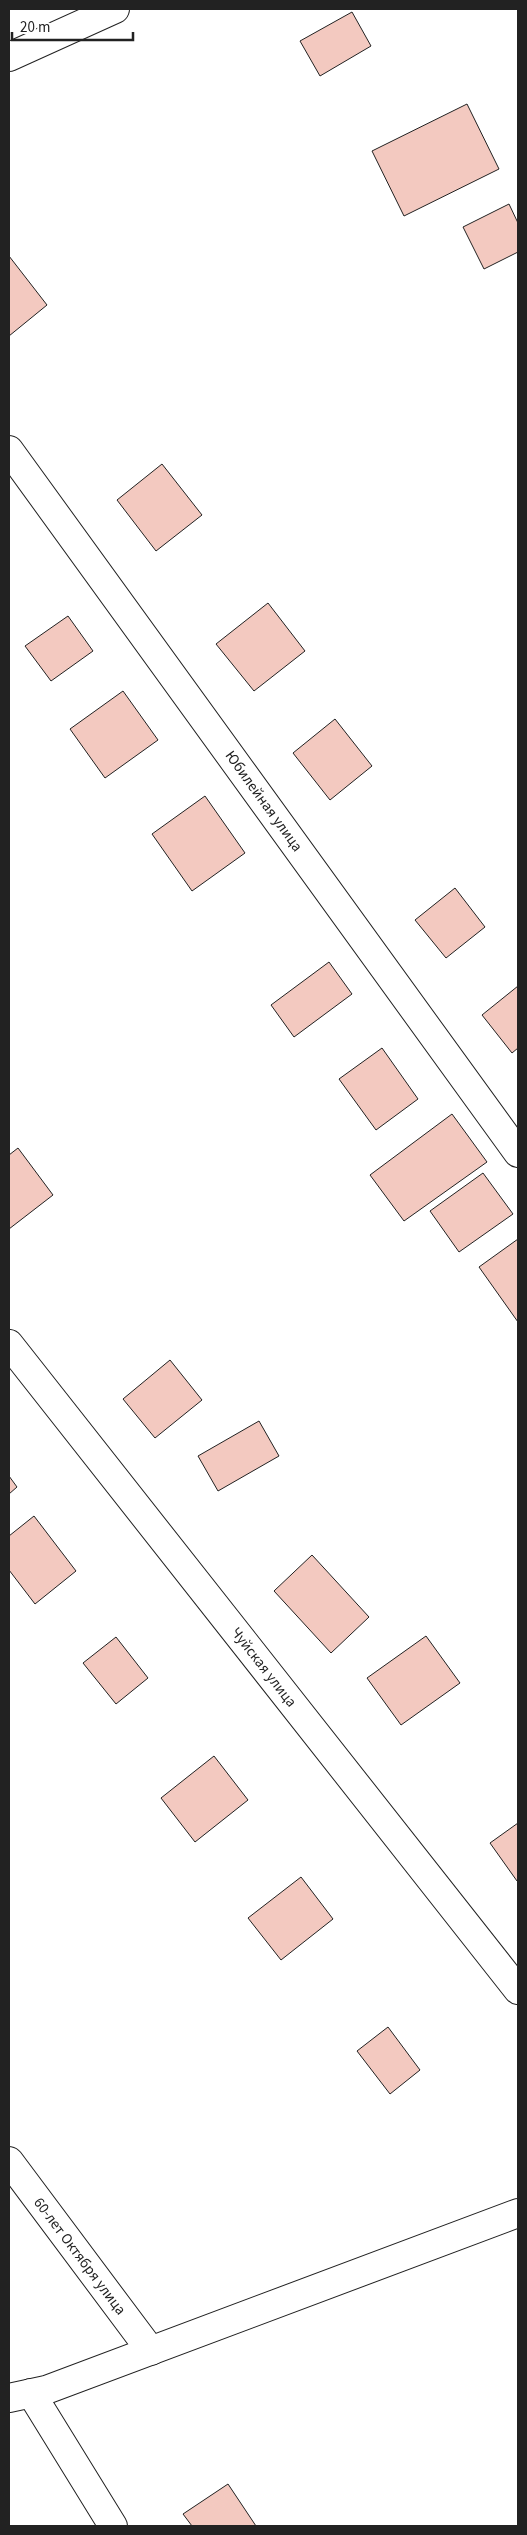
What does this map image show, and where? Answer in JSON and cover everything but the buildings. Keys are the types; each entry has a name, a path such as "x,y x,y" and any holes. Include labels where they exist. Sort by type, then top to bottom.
{"street":[{"path":"9,57 115,9"},
{"name":"Юбилейная улица","path":"9,450 518,1153"},
{"name":"Чуйская улица","path":"9,1344 518,1990"},
{"name":"60-лет Октября улица","path":"9,2161 151,2351"},
{"path":"113,2526 20,2396 46,2390 518,2213"}]}
